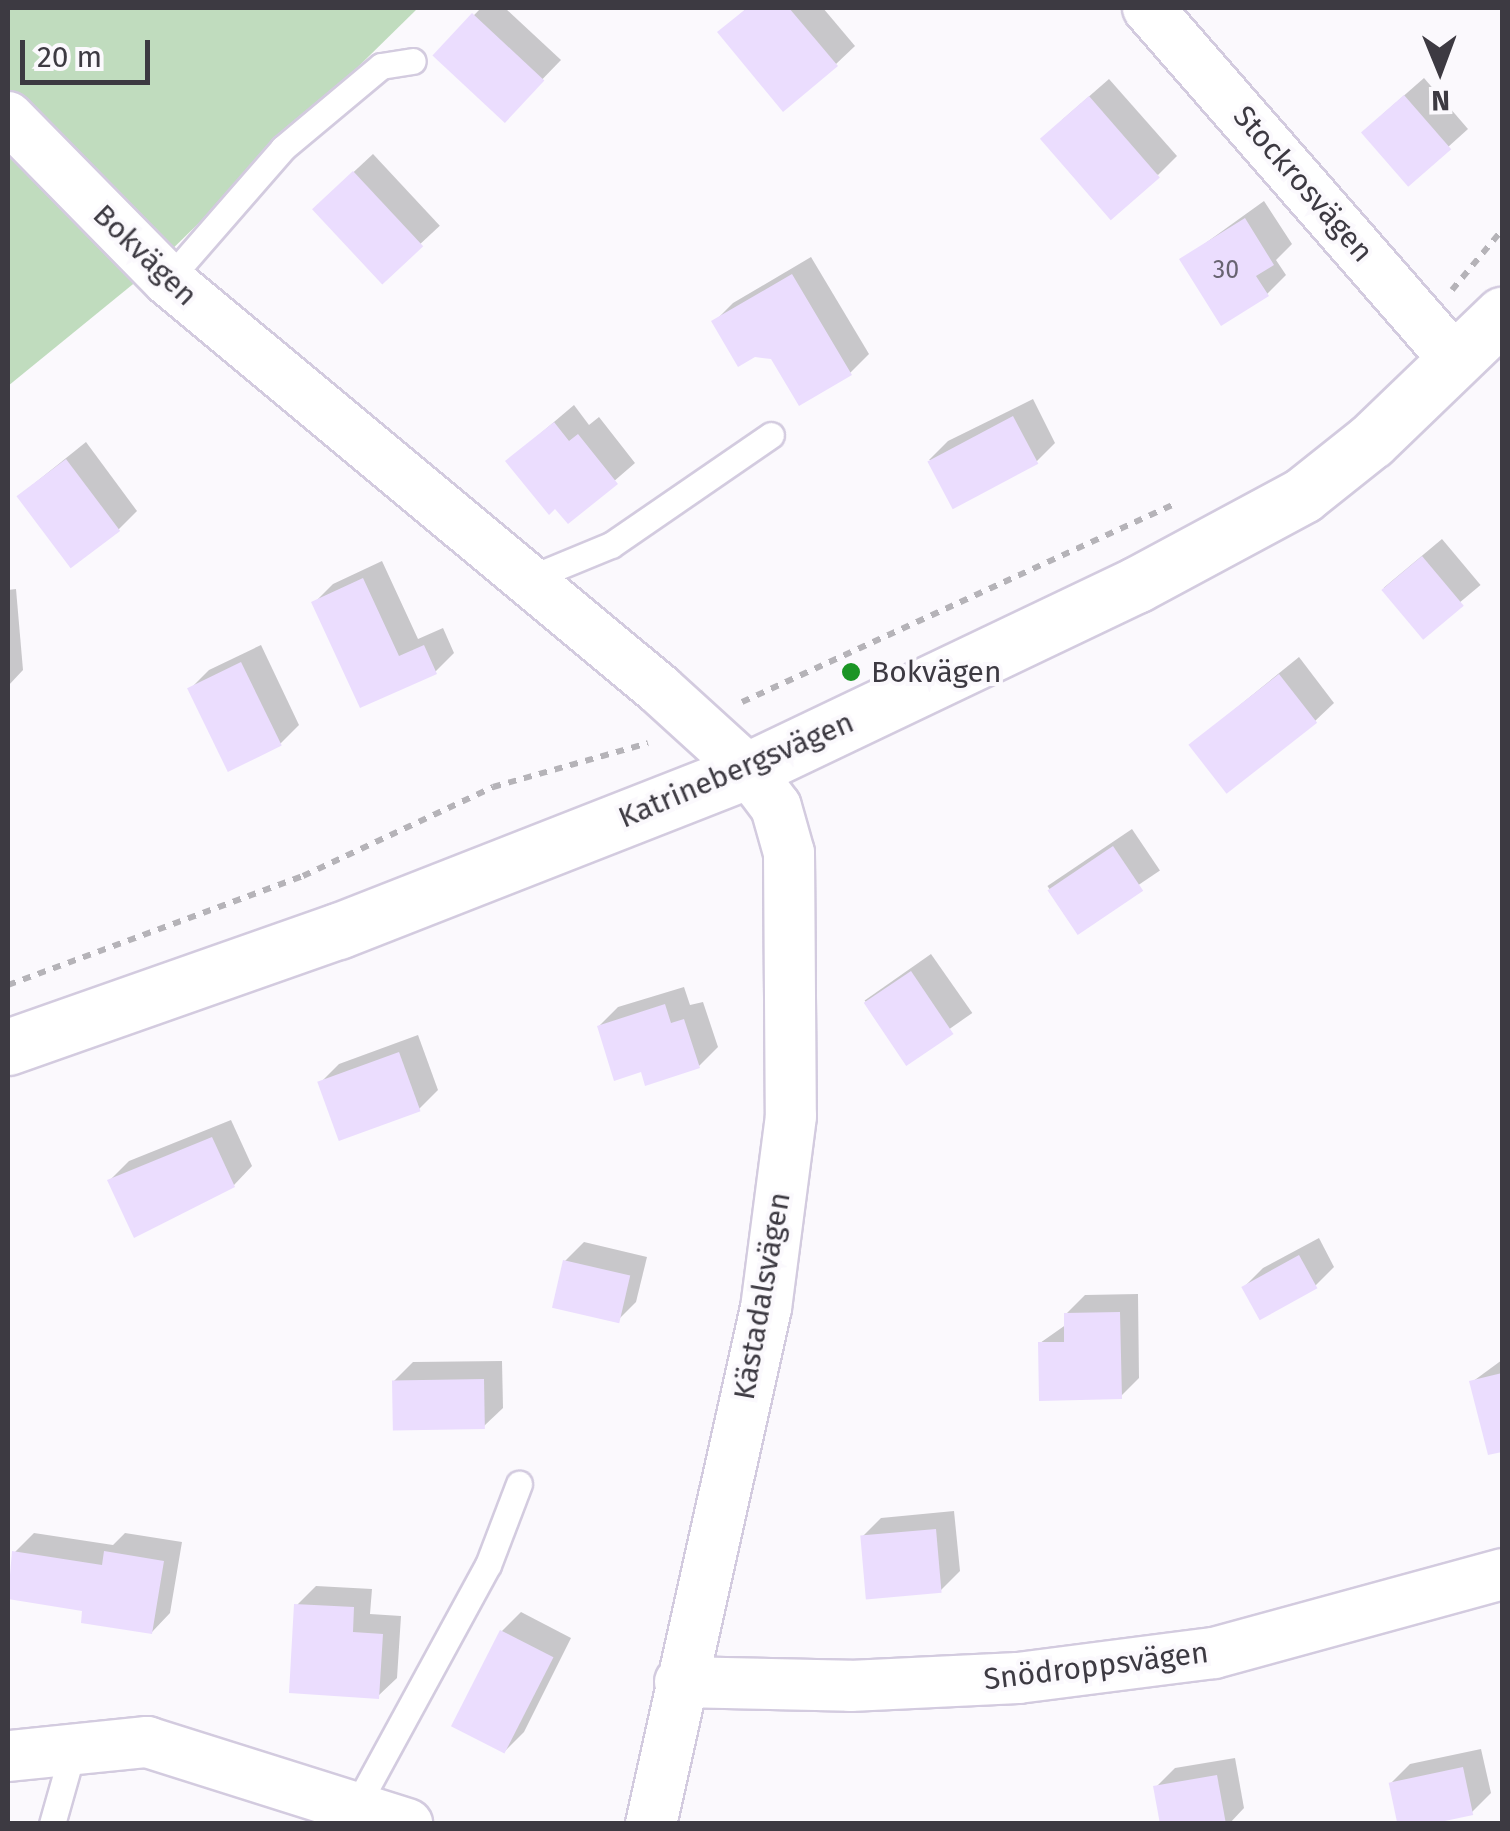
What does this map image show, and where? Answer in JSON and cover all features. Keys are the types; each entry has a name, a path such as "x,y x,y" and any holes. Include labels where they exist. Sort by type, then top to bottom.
{"street":[{"name":"Stockrosvägen","path":"1148,8 1441,343"},
{"name":"Bokvägen","path":"8,117 168,280 748,770"},
{"name":"Katrinebergsvägen","path":"8,1047 338,930 748,770 1136,585 1303,495 1441,343 1502,315"},
{"name":"Kästadalsvägen","path":"651,1824 766,1308 791,1116 789,853 776,807 748,770"},
{"name":"Snödroppsvägen","path":"680,1682 850,1686 1037,1676 1214,1653 1502,1574"},
{"path":"8,1756 147,1742 358,1805 407,1824"}],"lane":[{"path":"168,280 283,148 381,66 413,61"},
{"path":"526,580 611,544 772,435"},
{"path":"358,1805 488,1565 519,1484"},
{"path":"52,1824 73,1750"}],"path":[{"path":"1441,343 1502,230"},
{"path":"8,985 303,876 493,786 621,754 1195,494"}],"green space":[{"path":"8,8 418,8 154,267 8,386"}],"building":[{"path":"747,8 789,8 838,66 783,112 717,32"},
{"path":"472,13 544,81 505,123 432,55"},
{"path":"1404,95 1451,149 1408,187 1361,132"},
{"path":"1089,96 1160,178 1111,220 1040,139"},
{"path":"353,171 423,246 382,285 312,209"},
{"path":"1245,218 1274,265 1256,276 1269,296 1221,326 1179,259"},
{"path":"792,274 852,375 799,406 771,359 755,357 738,367 711,321"},
{"path":"1013,416 1038,464 953,509 927,462"},
{"path":"554,422 569,441 578,434 618,484 568,524 555,509 549,515 505,461"},
{"path":"66,459 120,531 71,568 16,496"},
{"path":"1422,556 1464,606 1423,640 1381,590"},
{"path":"363,578 399,656 424,645 437,674 360,708 311,602"},
{"path":"241,662 282,746 228,772 187,688"},
{"path":"1279,674 1317,723 1227,794 1188,745"},
{"path":"1113,846 1143,891 1078,935 1048,890"},
{"path":"911,971 953,1034 906,1066 864,1003"},
{"path":"665,1004 671,1023 684,1019 700,1068 645,1086 641,1072 614,1081 597,1026"},
{"path":"399,1052 421,1111 339,1141 317,1082"},
{"path":"212,1137 235,1187 134,1238 107,1180"},
{"path":"1299,1255 1317,1288 1260,1320 1241,1287"},
{"path":"563,1260 630,1276 619,1323 552,1308"},
{"path":"1120,1312 1122,1399 1039,1401 1038,1342 1064,1342 1064,1313"},
{"path":"1502,1373 1502,1452 1488,1455 1469,1381"},
{"path":"484,1379 485,1429 393,1431 392,1381"},
{"path":"936,1529 942,1593 866,1599 860,1536"},
{"path":"12,1551 102,1565 104,1551 164,1561 152,1634 81,1623 82,1611 8,1599"},
{"path":"294,1604 354,1607 353,1632 383,1634 379,1699 289,1693"},
{"path":"500,1630 553,1657 504,1753 451,1726"},
{"path":"1463,1767 1473,1815 1431,1824 1397,1824 1389,1783"},
{"path":"1217,1775 1226,1824 1160,1824 1153,1786"}],"place":[{"name":"Bokvägen","path":"851,672"}]}
